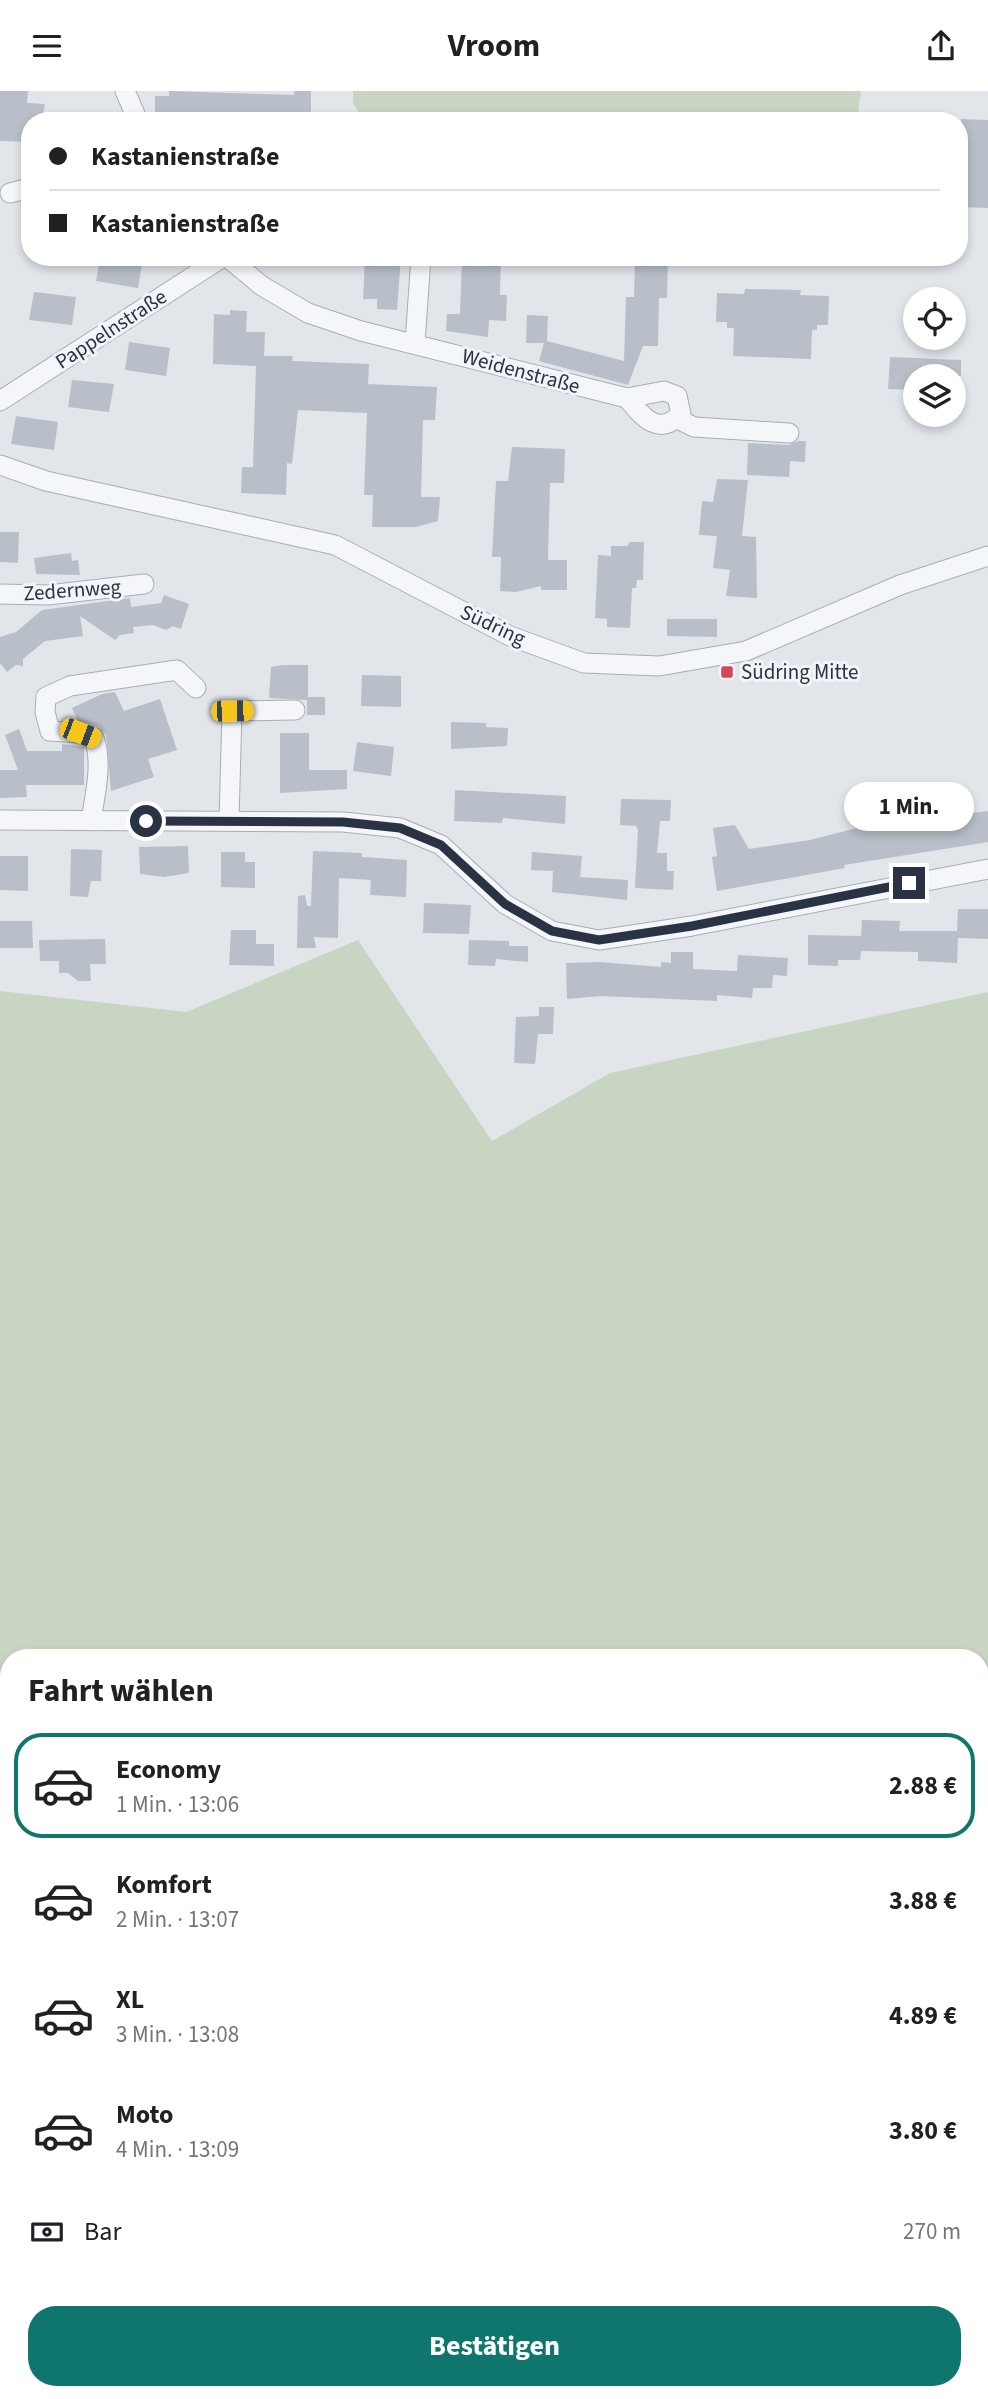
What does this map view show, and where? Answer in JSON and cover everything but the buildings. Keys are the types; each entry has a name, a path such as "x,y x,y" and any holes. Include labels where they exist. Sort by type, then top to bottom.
{"street":[{"path":"125,91 134,112"},
{"path":"10,193 21,190"},
{"name":"Pappelnstraße","path":"0,401 211,266"},
{"name":"Weidenstraße","path":"236,266 262,286 308,313 361,331 627,398 664,391 677,396 681,414 671,423 661,425 647,420 627,398"},
{"path":"415,343 420,266"},
{"path":"676,418 694,428 789,433"},
{"name":"Südring","path":"0,465 46,481 335,545 510,636 584,663 659,666 746,651 900,585 988,557"},
{"name":"Zedernweg","path":"0,594 48,595 144,584"},
{"path":"91,821 98,750 94,738 80,733 50,731 45,712 46,697 70,686 177,670 196,688"},
{"path":"229,821 232,711 295,710"},
{"path":"0,820 343,822 400,828 441,845 505,904 552,931 599,940 692,926 988,869"}],"green space":[{"path":"353,91 861,91 858,112 358,112 353,103"},
{"path":"358,940 492,1141 610,1073 988,992 988,1649 0,1649 0,991 186,1012"}],"place":[{"name":"Südring Mitte","path":"727,672"}],"route":[{"path":"146,821 343,822 400,828 441,845 505,904 552,931 599,940 692,926 909,883"}]}
